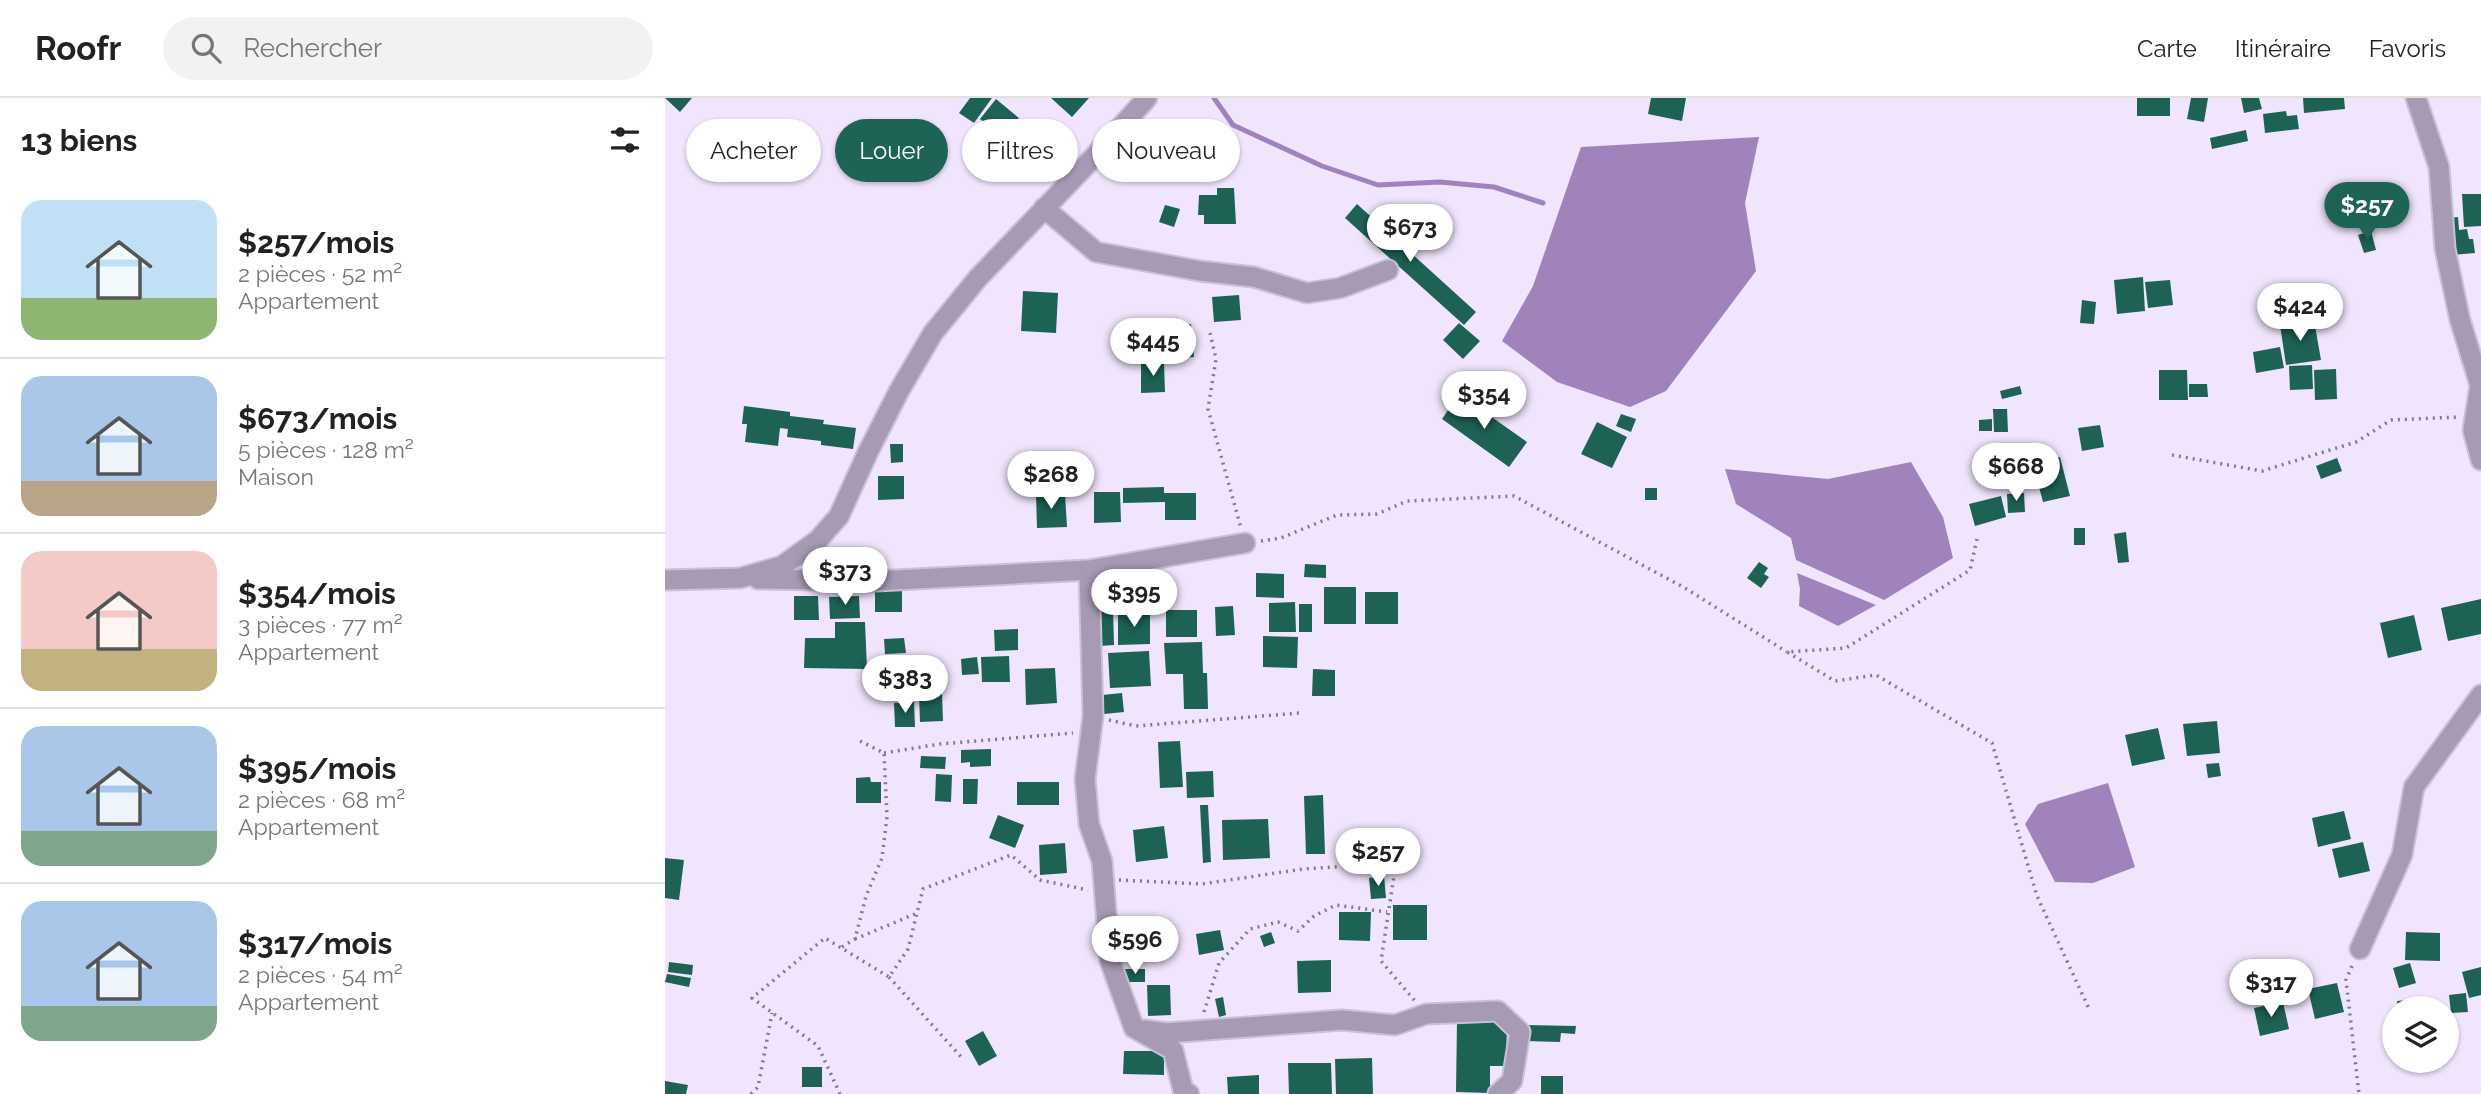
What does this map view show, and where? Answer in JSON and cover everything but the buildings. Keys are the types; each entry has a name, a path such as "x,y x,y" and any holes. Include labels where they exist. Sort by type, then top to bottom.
{"street":[{"path":"740,578 782,566 818,540 839,516 899,391 933,333 978,278 1147,98"},
{"path":"2416,98 2439,167 2445,249 2460,320 2480,385 2473,430 2481,460"},
{"path":"1044,208 1096,252 1200,271 1254,276 1307,293 1340,288 1388,270"},
{"path":"665,580 740,578 876,581 1089,570 1245,543"},
{"path":"1089,570 1093,722 1085,779 1089,824 1102,860 1110,961 1134,1028 1173,1050 1183,1090 1189,1094"},
{"path":"2360,949 2402,855 2414,787 2481,695"},
{"path":"1134,1028 1166,1033 1342,1020 1395,1025 1426,1014 1498,1011 1520,1032 1512,1081 1498,1094"}],"path":[{"path":"1210,333 1216,359 1207,409 1245,543 1281,538 1337,515 1377,514 1406,502 1514,496 1685,588 1835,681 1876,675 1992,743 2037,896 2090,1011"},
{"path":"2172,455 2262,471 2356,442 2391,420 2475,416"},
{"path":"1787,652 1846,648 1970,570 1977,540"},
{"path":"860,741 884,753 940,744 1066,734 1093,722 1136,726 1300,713"},
{"path":"855,939 866,896 881,858 887,817 884,753"},
{"path":"889,977 908,949 923,888 1011,855 1040,880 1104,894"},
{"path":"1102,860 1117,880 1202,884 1303,869 1396,863 1381,961 1426,1014"},
{"path":"1199,1031 1219,963 1250,929 1278,922 1298,931 1314,916 1336,905 1387,912"},
{"path":"841,948 855,939 916,913"},
{"path":"840,1094 818,1046 752,998 825,938 889,977 963,1059"},
{"path":"2359,1094 2346,980 2360,949"},
{"path":"751,1094 758,1087 772,1013"}],"shaded area":[{"path":"1759,137 1745,203 1756,271 1666,391 1630,407 1557,382 1502,341 1533,286 1581,147"},
{"path":"1911,462 1943,517 1953,558 1884,600 1796,560 1791,538 1736,504 1725,469 1828,479"},
{"path":"1797,573 1876,605 1838,626 1799,606"},
{"path":"2108,783 2135,867 2093,883 2055,882 2025,824 2038,804"}],"waterway":[{"path":"1214,98 1233,125 1322,166 1378,185 1440,182 1494,187 1543,203"}]}
